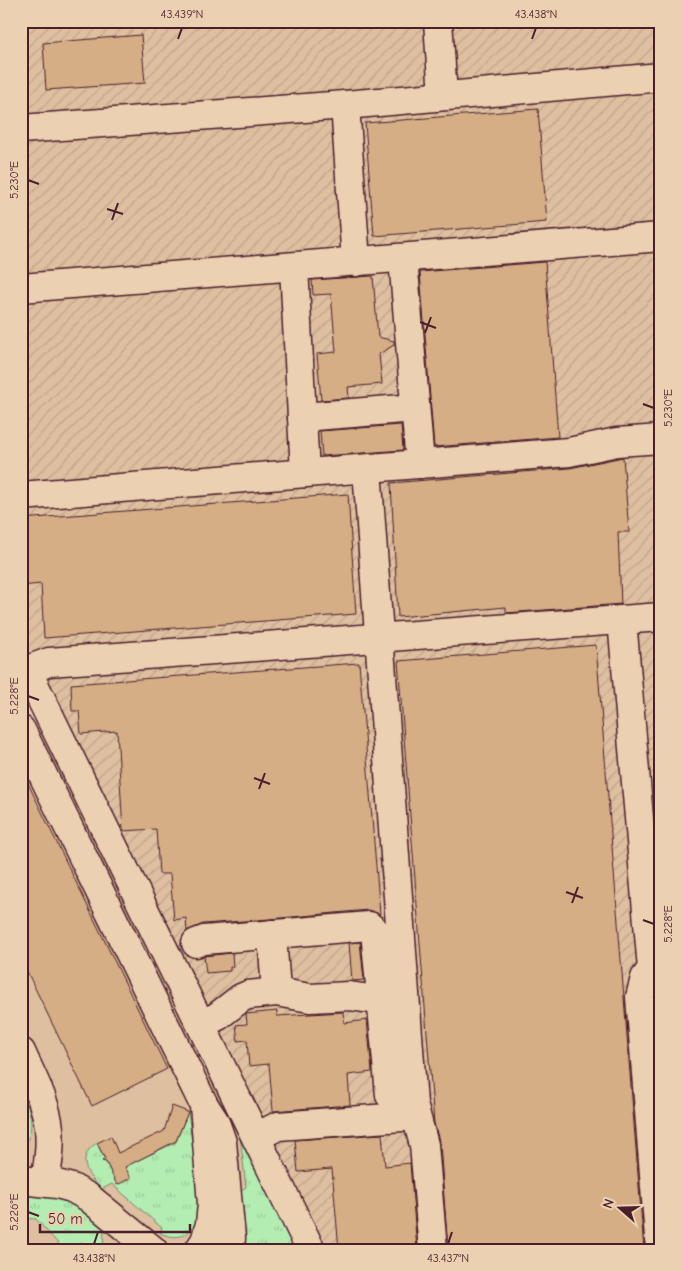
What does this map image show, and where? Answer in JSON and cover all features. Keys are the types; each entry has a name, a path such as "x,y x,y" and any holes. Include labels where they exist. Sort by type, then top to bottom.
{"street":[{"path":"438,21 443,96"},
{"path":"21,129 345,105 661,77"},
{"path":"345,105 356,262"},
{"path":"21,288 661,236"},
{"path":"403,258 420,464"},
{"path":"294,267 305,473"},
{"path":"302,418 415,408"},
{"path":"21,496 569,452 617,442 661,439"},
{"path":"367,469 380,638 394,999 390,1096"},
{"path":"311,1250 24,664 661,617"},
{"path":"622,620 656,973 645,978 640,997 660,1250"},
{"path":"21,730 204,1105 215,1122 222,1142 230,1250"},
{"path":"196,943 204,940 272,934 369,926 373,928 394,999 416,1116 422,1131 433,1250"},
{"path":"272,934 276,992"},
{"path":"201,1025 221,1015 241,998 248,995 276,992 302,997 349,996 394,999"},
{"path":"21,1052 44,1102 49,1128 49,1148 33,1181 72,1188 88,1197 126,1240 153,1250"},
{"path":"199,1250 205,1241 210,1224 212,1204 204,1105"},
{"path":"256,1137 278,1126 416,1116"}],"shaded area":[{"path":"21,21 661,21 661,1250 297,1250 21,690"},
{"path":"21,769 70,868 102,854 297,1250 21,1250"}],"green space":[{"path":"21,1090 30,1113 31,1128 26,1143 21,1150"},
{"path":"188,1112 201,1210 191,1229 181,1236 175,1237 160,1233 162,1228 112,1184 102,1189 88,1173 85,1160 90,1148 97,1143 106,1162 122,1168 176,1142"},
{"path":"240,1135 297,1250 244,1250 239,1192 246,1187"},
{"path":"21,1196 59,1197 71,1200 104,1226 103,1250 64,1250 36,1219 23,1218 21,1214"}],"building":[{"path":"141,35 145,83 46,90 43,43"},
{"path":"538,109 547,222 374,236 365,123"},
{"path":"545,262 558,437 434,447 420,272"},
{"path":"373,276 378,337 394,341 394,345 379,354 382,384 348,387 349,398 321,400 317,354 336,352 331,294 313,295 312,280"},
{"path":"401,425 403,450 322,456 320,431"},
{"path":"623,457 629,532 618,532 621,604 506,613 506,607 398,617 391,483 570,468"},
{"path":"348,494 356,614 44,638 41,584 21,586 21,519"},
{"path":"596,645 644,1250 448,1250 440,1144 434,1123 398,661"},
{"path":"359,663 380,914 368,910 203,924 187,931 186,918 174,920 170,874 159,874 156,829 123,831 117,731 81,734 79,711 72,711 71,684"},
{"path":"21,769 167,1069 92,1106 21,959"},
{"path":"360,942 364,980 352,981 349,943"},
{"path":"232,953 233,967 230,967 230,971 206,973 204,956"},
{"path":"277,1011 277,1016 343,1012 344,1023 367,1020 372,1072 348,1075 350,1105 273,1111 269,1064 249,1066 247,1040 238,1041 236,1025 247,1024 246,1014"},
{"path":"172,1106 188,1112 176,1141 125,1167 131,1178 117,1185 106,1162 102,1161 105,1159 97,1143 111,1136 118,1153 164,1131"},
{"path":"382,1134 385,1166 410,1163 417,1250 339,1250 332,1169 298,1172 295,1140"}]}
